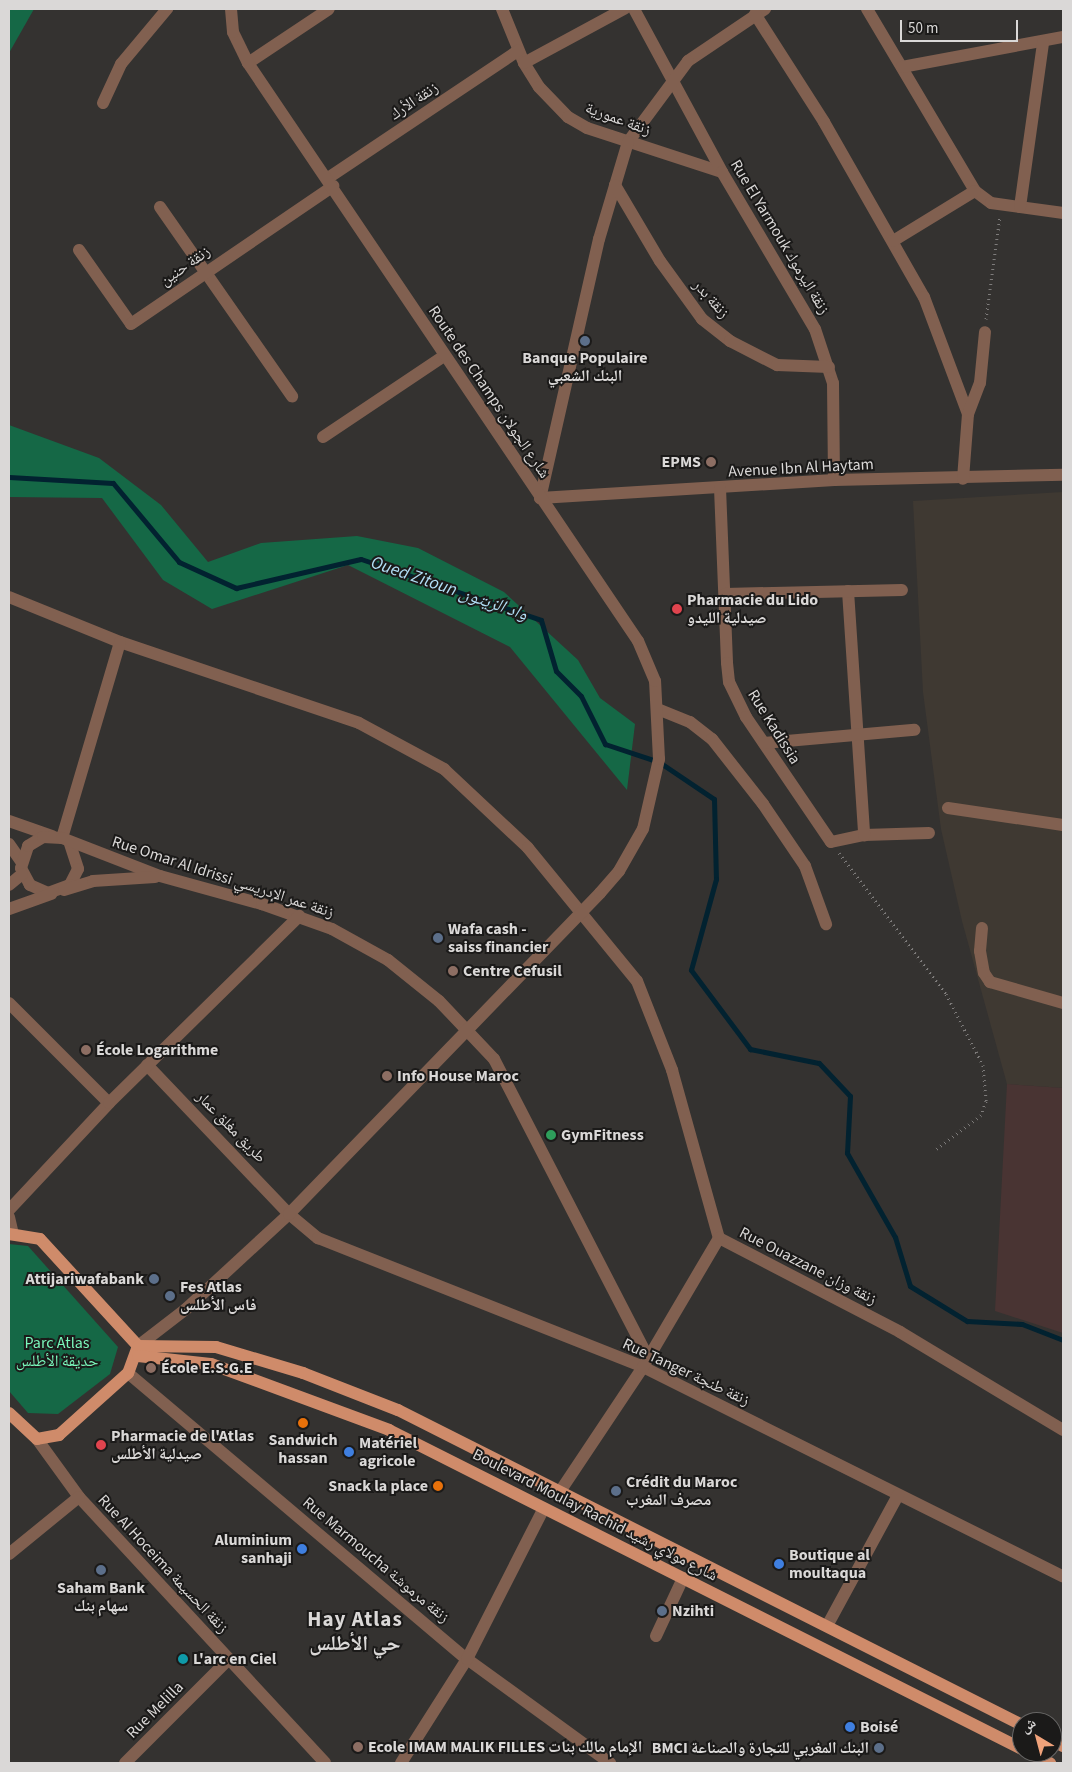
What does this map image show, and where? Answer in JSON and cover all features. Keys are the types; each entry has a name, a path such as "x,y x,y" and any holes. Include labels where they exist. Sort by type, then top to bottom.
{"main road":[{"path":"11,1234 40,1239 138,1351 128,1373 59,1435 37,1439 11,1420"},
{"name":"Boulevard Moulay Rachid شارع مولاي رشيد","path":"138,1351 216,1347 303,1373 398,1410 561,1490 1012,1720"},
{"name":"Boulevard Moulay Rachid شارع مولاي رشيد","path":"138,1351 210,1364 354,1415 544,1508 1012,1744"}],"street":[{"path":"103,103 121,64 167,9"},
{"name":"Route des Champs شارع الجولان","path":"231,9 236,39 248,63 638,641 655,681 660,710 660,725 650,812 619,871 582,910"},
{"path":"248,63 329,9"},
{"name":"زنقة عمورية","path":"502,9 524,63 539,87 568,117 628,142 722,172"},
{"path":"524,63 624,9"},
{"name":"Rue El Yarmouk زنقة اليرموك","path":"634,9 722,172 793,285 829,367 834,480"},
{"path":"866,9 975,191 1001,205 1063,213"},
{"path":"540,498 615,185 628,142 672,78 711,42 760,11 893,241 940,334 968,414"},
{"path":"902,67 1043,43 1063,37"},
{"path":"1020,207 1043,43"},
{"name":"زنقة الأرك","path":"330,182 518,51"},
{"name":"زنقة حنين","path":"79,250 131,324 330,182"},
{"name":"زنقة بدر","path":"615,185 650,247 702,319 730,341 777,365 829,367"},
{"path":"893,241 975,191"},
{"path":"160,207 292,396"},
{"path":"964,479 968,414 980,383 985,332"},
{"path":"323,437 444,356"},
{"name":"Avenue Ibn Al Haytam","path":"540,498 834,480 1063,476"},
{"name":"Rue Kadissia","path":"720,488 729,682 764,743 831,842"},
{"path":"725,594 902,590"},
{"path":"848,591 854,733 864,835"},
{"name":"Rue Ouazzane زنقة وزان","path":"9,597 120,642 359,723 416,750 480,801 582,910 637,981 656,1022 719,1238 900,1332 1063,1430"},
{"path":"59,891 78,869 61,839 120,642"},
{"path":"660,710 690,722 712,739 762,804 805,866 826,924"},
{"path":"764,743 854,733 914,730"},
{"path":"948,808 1063,825"},
{"name":"Rue Omar Al Idrissi زنقة عمر الإدريسي","path":"9,821 160,876 299,916 362,943 388,960 468,1029 503,1076 645,1363"},
{"path":"831,842 864,835 929,832"},
{"path":"9,885 22,868 35,840 61,839"},
{"path":"9,844 35,890 59,891"},
{"path":"9,909 93,881 160,876"},
{"path":"138,1351 289,1214 582,910"},
{"path":"9,1206 109,1103 299,916"},
{"path":"982,928 980,951 984,973 990,982 1004,990 1063,1003"},
{"path":"9,1003 109,1103"},
{"name":"طريق مغلق عمار","path":"148,1065 289,1214"},
{"name":"Rue Tanger زنقة طنجة","path":"289,1214 336,1246 645,1363 898,1495 1063,1576"},
{"path":"9,1218 11,1234"},
{"path":"561,1490 645,1363 719,1238"},
{"name":"Rue Marmoucha زنقة مرموشة","path":"128,1373 467,1659 610,1763"},
{"name":"Rue Al Hoceima زنقة الحسيمة","path":"37,1439 79,1497 325,1763"},
{"path":"827,1626 898,1495"},
{"path":"9,1554 79,1497"},
{"path":"401,1763 467,1659 544,1508"},
{"path":"656,1636 682,1578"},
{"name":"Rue Melilla","path":"125,1763 229,1659"}],"path":[{"path":"985,332 1001,205"},
{"path":"831,842 946,994 983,1065 986,1101 981,1114 936,1149"}],"shaded area":[{"path":"1063,492 1063,1088 1007,1084 962,921 941,829 923,692 913,501"},
{"path":"1007,1084 1063,1088 1063,1333 995,1311"}],"green space":[{"path":"9,9 34,9 9,53"},
{"path":"9,425 99,458 161,505 208,562 261,543 357,536 418,548 504,592 578,660 600,698 635,724 627,790 510,647 348,565 212,609 163,580 102,498 9,497"},
{"name":"Parc Atlas حديقة الأطلس","path":"9,1244 28,1246 118,1347 110,1374 58,1414 28,1413 9,1391"}],"waterway":[{"name":"Oued Zitoun واد الزيتون","path":"9,477 113,483 179,562 236,588 361,559 541,620 556,671 581,696 605,744 659,762 714,799 716,879 691,970 750,1049 819,1063 850,1096 847,1153 895,1237 910,1286 967,1321 1022,1324 1063,1340"}],"place":[{"name":"Banque Populaire البنك الشعبي","path":"585,341"},
{"name":"EPMS","path":"711,462"},
{"name":"Pharmacie du Lido صيدلية الليدو","path":"677,609"},
{"name":"Wafa cash - saiss financier","path":"438,938"},
{"name":"Centre Cefusil","path":"453,971"},
{"name":"École Logarithme","path":"86,1050"},
{"name":"Info House Maroc","path":"387,1076"},
{"name":"GymFitness","path":"551,1135"},
{"name":"Attijariwafabank","path":"154,1279"},
{"name":"Fes Atlas فاس الأطلس","path":"170,1296"},
{"name":"École E.S.G.E","path":"151,1368"},
{"name":"Sandwich hassan","path":"303,1423"},
{"name":"Pharmacie de l'Atlas صيدلية الأطلس","path":"101,1445"},
{"name":"Matériel agricole","path":"349,1452"},
{"name":"Snack la place","path":"438,1486"},
{"name":"Crédit du Maroc مصرف المغرب","path":"616,1491"},
{"name":"Aluminium sanhaji","path":"302,1549"},
{"name":"Boutique al moultaqua","path":"779,1564"},
{"name":"Saham Bank سهام بنك","path":"101,1570"},
{"name":"Nzihti","path":"662,1611"},
{"name":"L'arc en Ciel","path":"183,1659"},
{"name":"Boisé","path":"850,1727"},
{"name":"Ecole IMAM MALIK FILLES الإمام مالك بنات","path":"358,1747"},
{"name":"BMCI البنك المغربي للتجارة والصناعة","path":"879,1748"}],"district":[{"name":"Hay Atlas حي الأطلس","path":"355,1631"}]}
